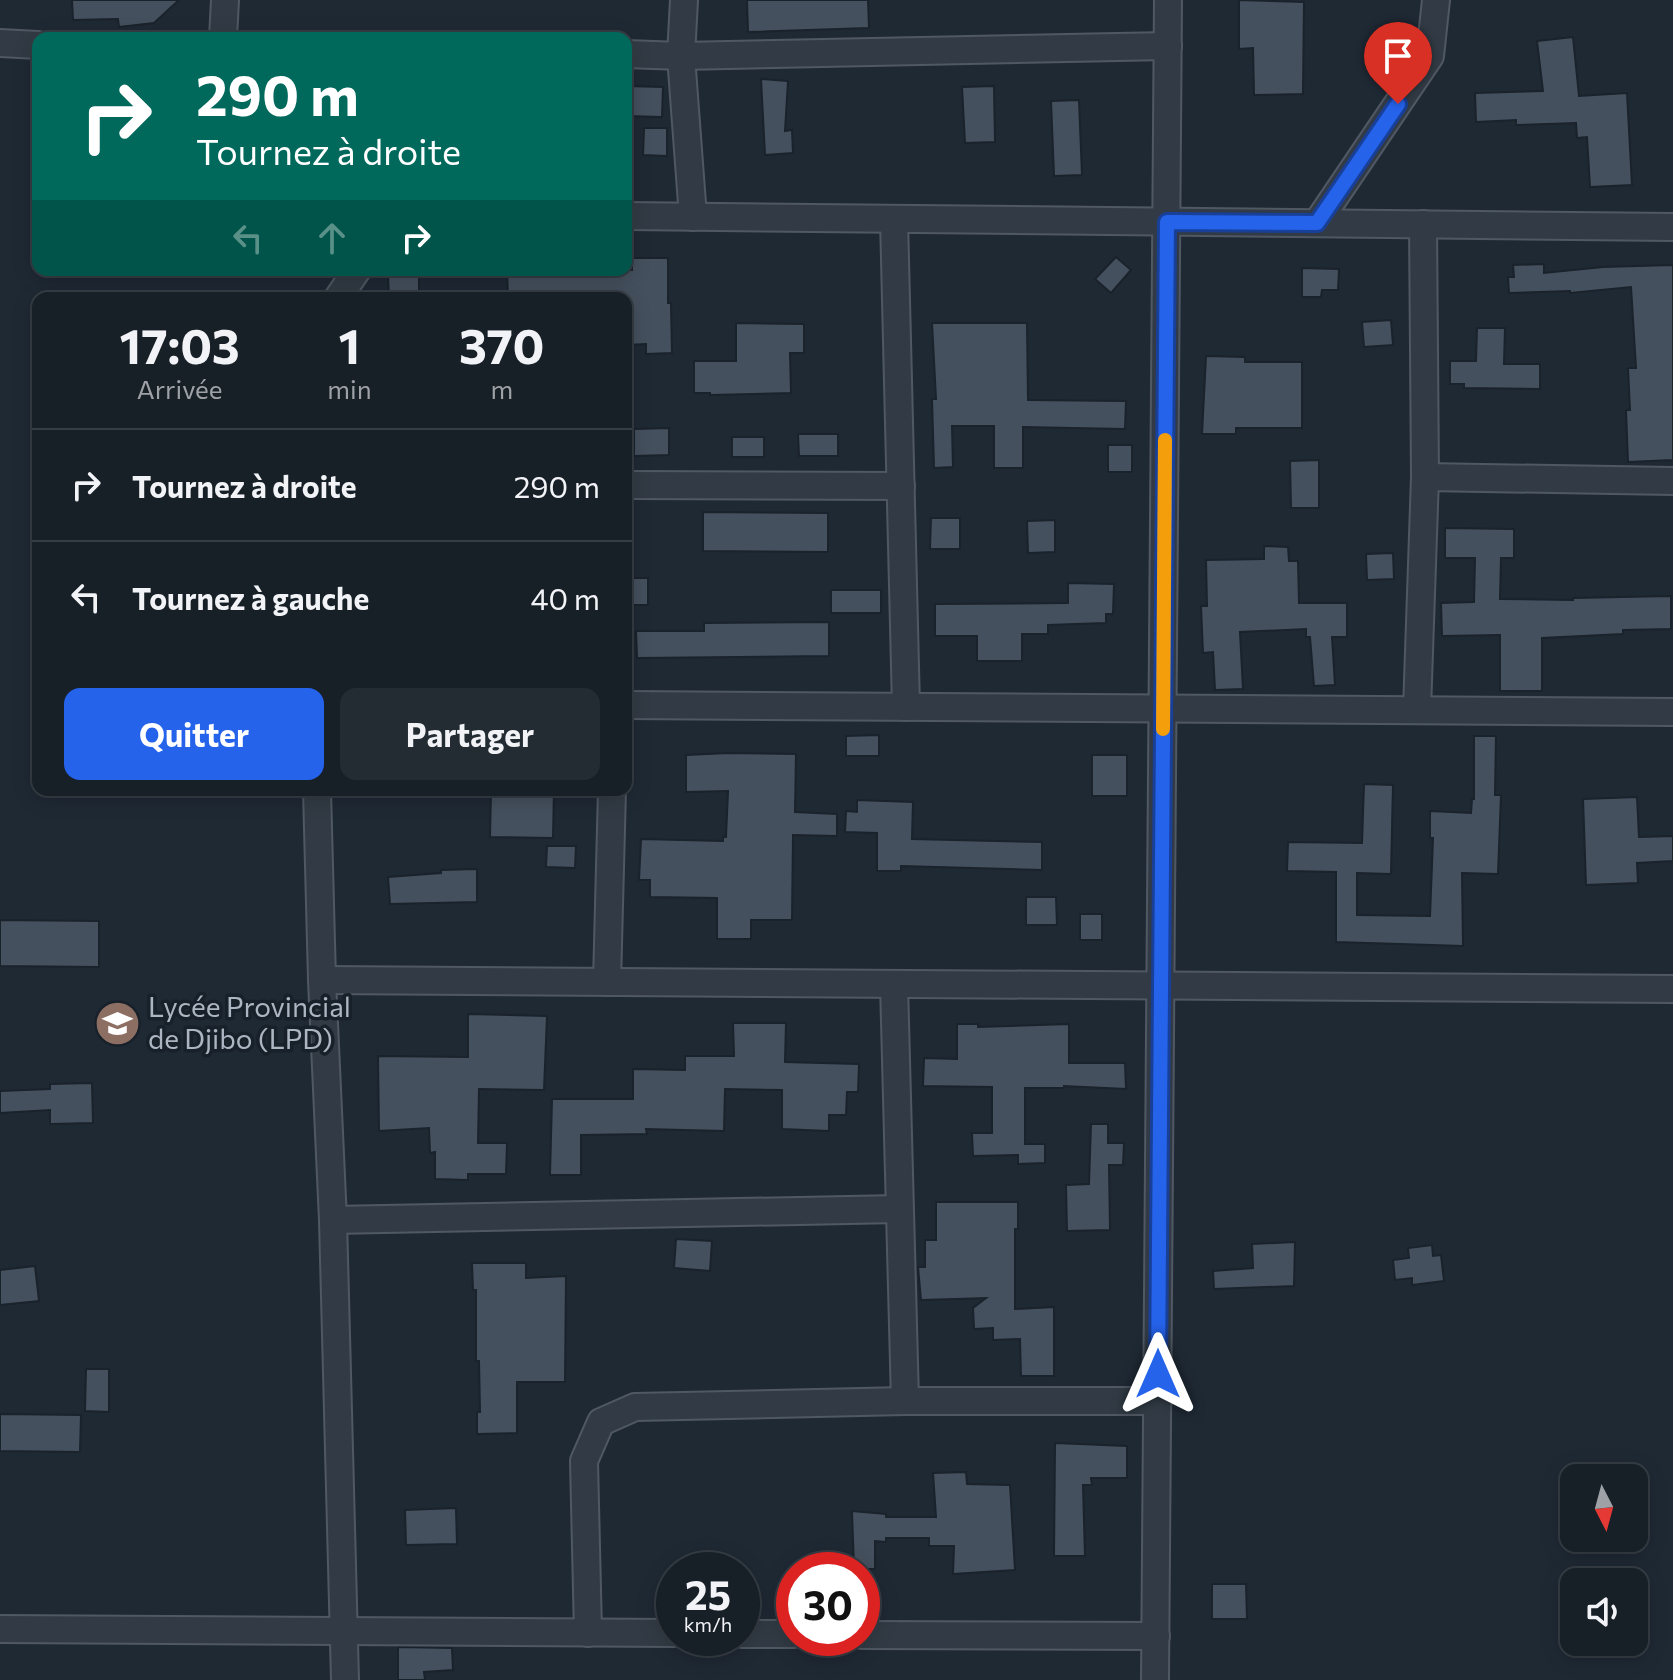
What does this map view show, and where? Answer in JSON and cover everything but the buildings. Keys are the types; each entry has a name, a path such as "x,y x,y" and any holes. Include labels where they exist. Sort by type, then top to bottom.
{"street":[{"path":"223,32 225,0"},
{"path":"684,0 681,56 693,217"},
{"path":"1155,1680 1168,0"},
{"path":"1317,223 1430,56 1436,0"},
{"path":"0,43 32,45"},
{"path":"632,54 681,56 1168,46"},
{"path":"632,216 1673,227"},
{"path":"894,219 906,707"},
{"path":"1417,710 1425,477 1423,224"},
{"path":"1425,477 1673,481"},
{"path":"632,485 901,486"},
{"path":"632,705 1673,712"},
{"path":"317,796 333,1220 345,1680"},
{"path":"607,982 612,796"},
{"path":"322,980 1673,989"},
{"path":"894,984 905,1401"},
{"path":"333,1220 898,1209"},
{"path":"588,1633 584,1461 601,1422 635,1407 905,1401 1158,1401"},
{"path":"0,1629 656,1633"},
{"path":"880,1635 1156,1636"}],"slow traffic":[{"path":"1163,729 1165,440"}],"place":[{"name":"Lycée Provincial de Djibo (LPD)","path":"117,1023"}],"route":[{"path":"1158,1374 1167,222 1317,223 1398,104"}]}
